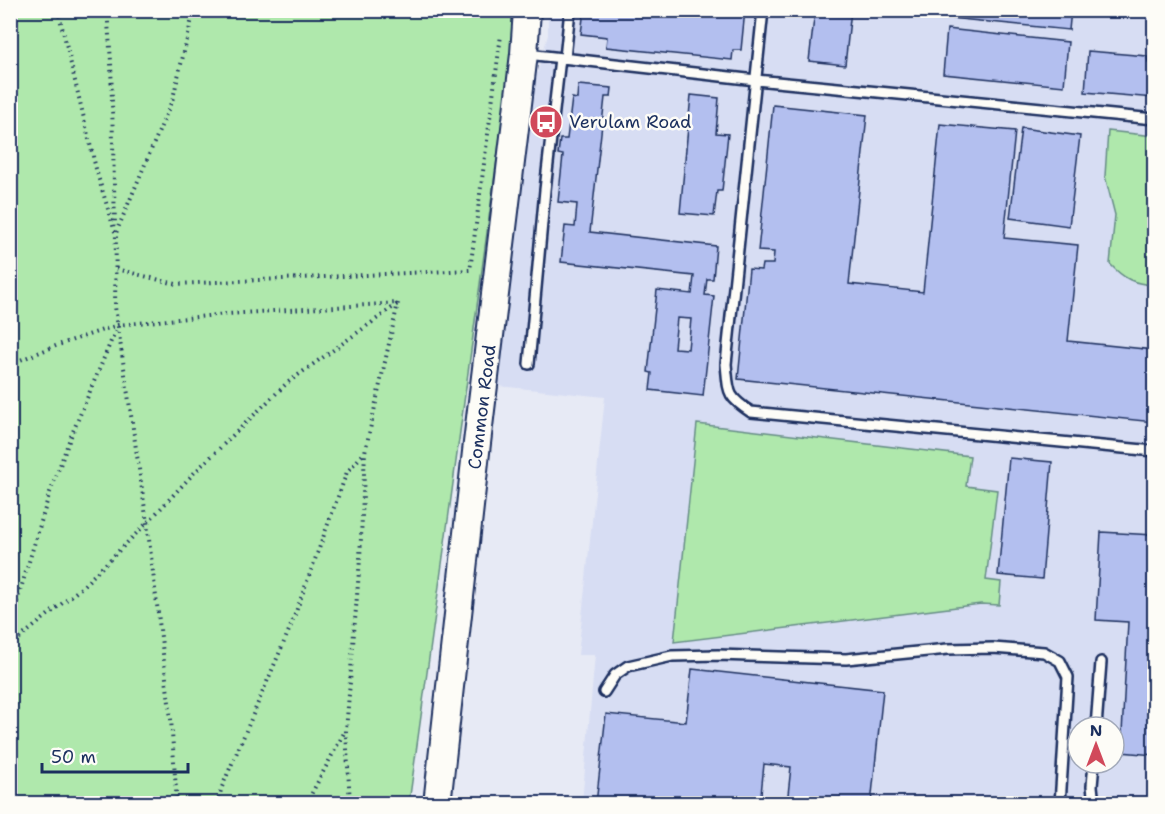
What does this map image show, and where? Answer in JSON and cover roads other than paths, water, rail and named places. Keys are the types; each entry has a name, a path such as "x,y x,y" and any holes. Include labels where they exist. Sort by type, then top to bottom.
{"street":[{"name":"Common Road","path":"437,804 477,443 524,54 527,10"}],"lane":[{"path":"529,364 543,201 570,10"},
{"path":"763,10 726,364 729,389 734,401 751,412 1155,451"},
{"path":"524,54 756,81 1155,119"},
{"path":"604,692 615,675 628,666 672,656 846,659 948,649 993,648 1044,652 1060,662 1068,677 1060,804"},
{"path":"1097,715 1101,662"},
{"path":"1093,775 1094,804"}],"place":[{"name":"Verulam Road","path":"546,122"}]}
